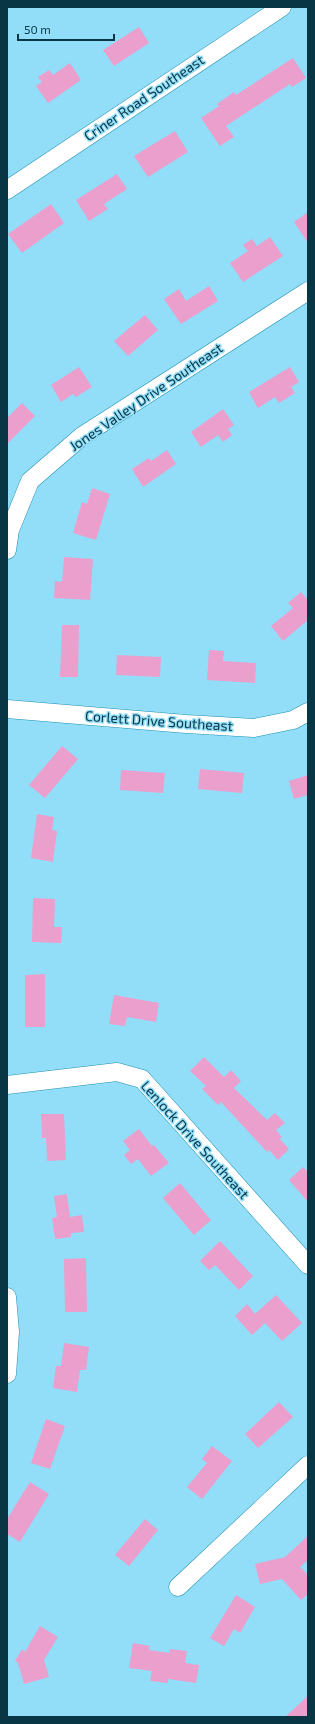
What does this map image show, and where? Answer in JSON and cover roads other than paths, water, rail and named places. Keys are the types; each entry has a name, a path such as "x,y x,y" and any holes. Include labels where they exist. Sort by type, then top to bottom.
{"street":[{"name":"Criner Road Southeast","path":"7,190 282,7"},
{"name":"Jones Valley Drive Southeast","path":"7,550 10,530 30,481 82,436 308,291"},
{"name":"Corlett Drive Southeast","path":"7,709 186,724 254,728 294,720 308,712"},
{"name":"Lenlock Drive Southeast","path":"7,1085 117,1072 142,1079 308,1265"},
{"path":"7,1297 10,1332 7,1374"},
{"path":"178,1587 308,1465"}]}
